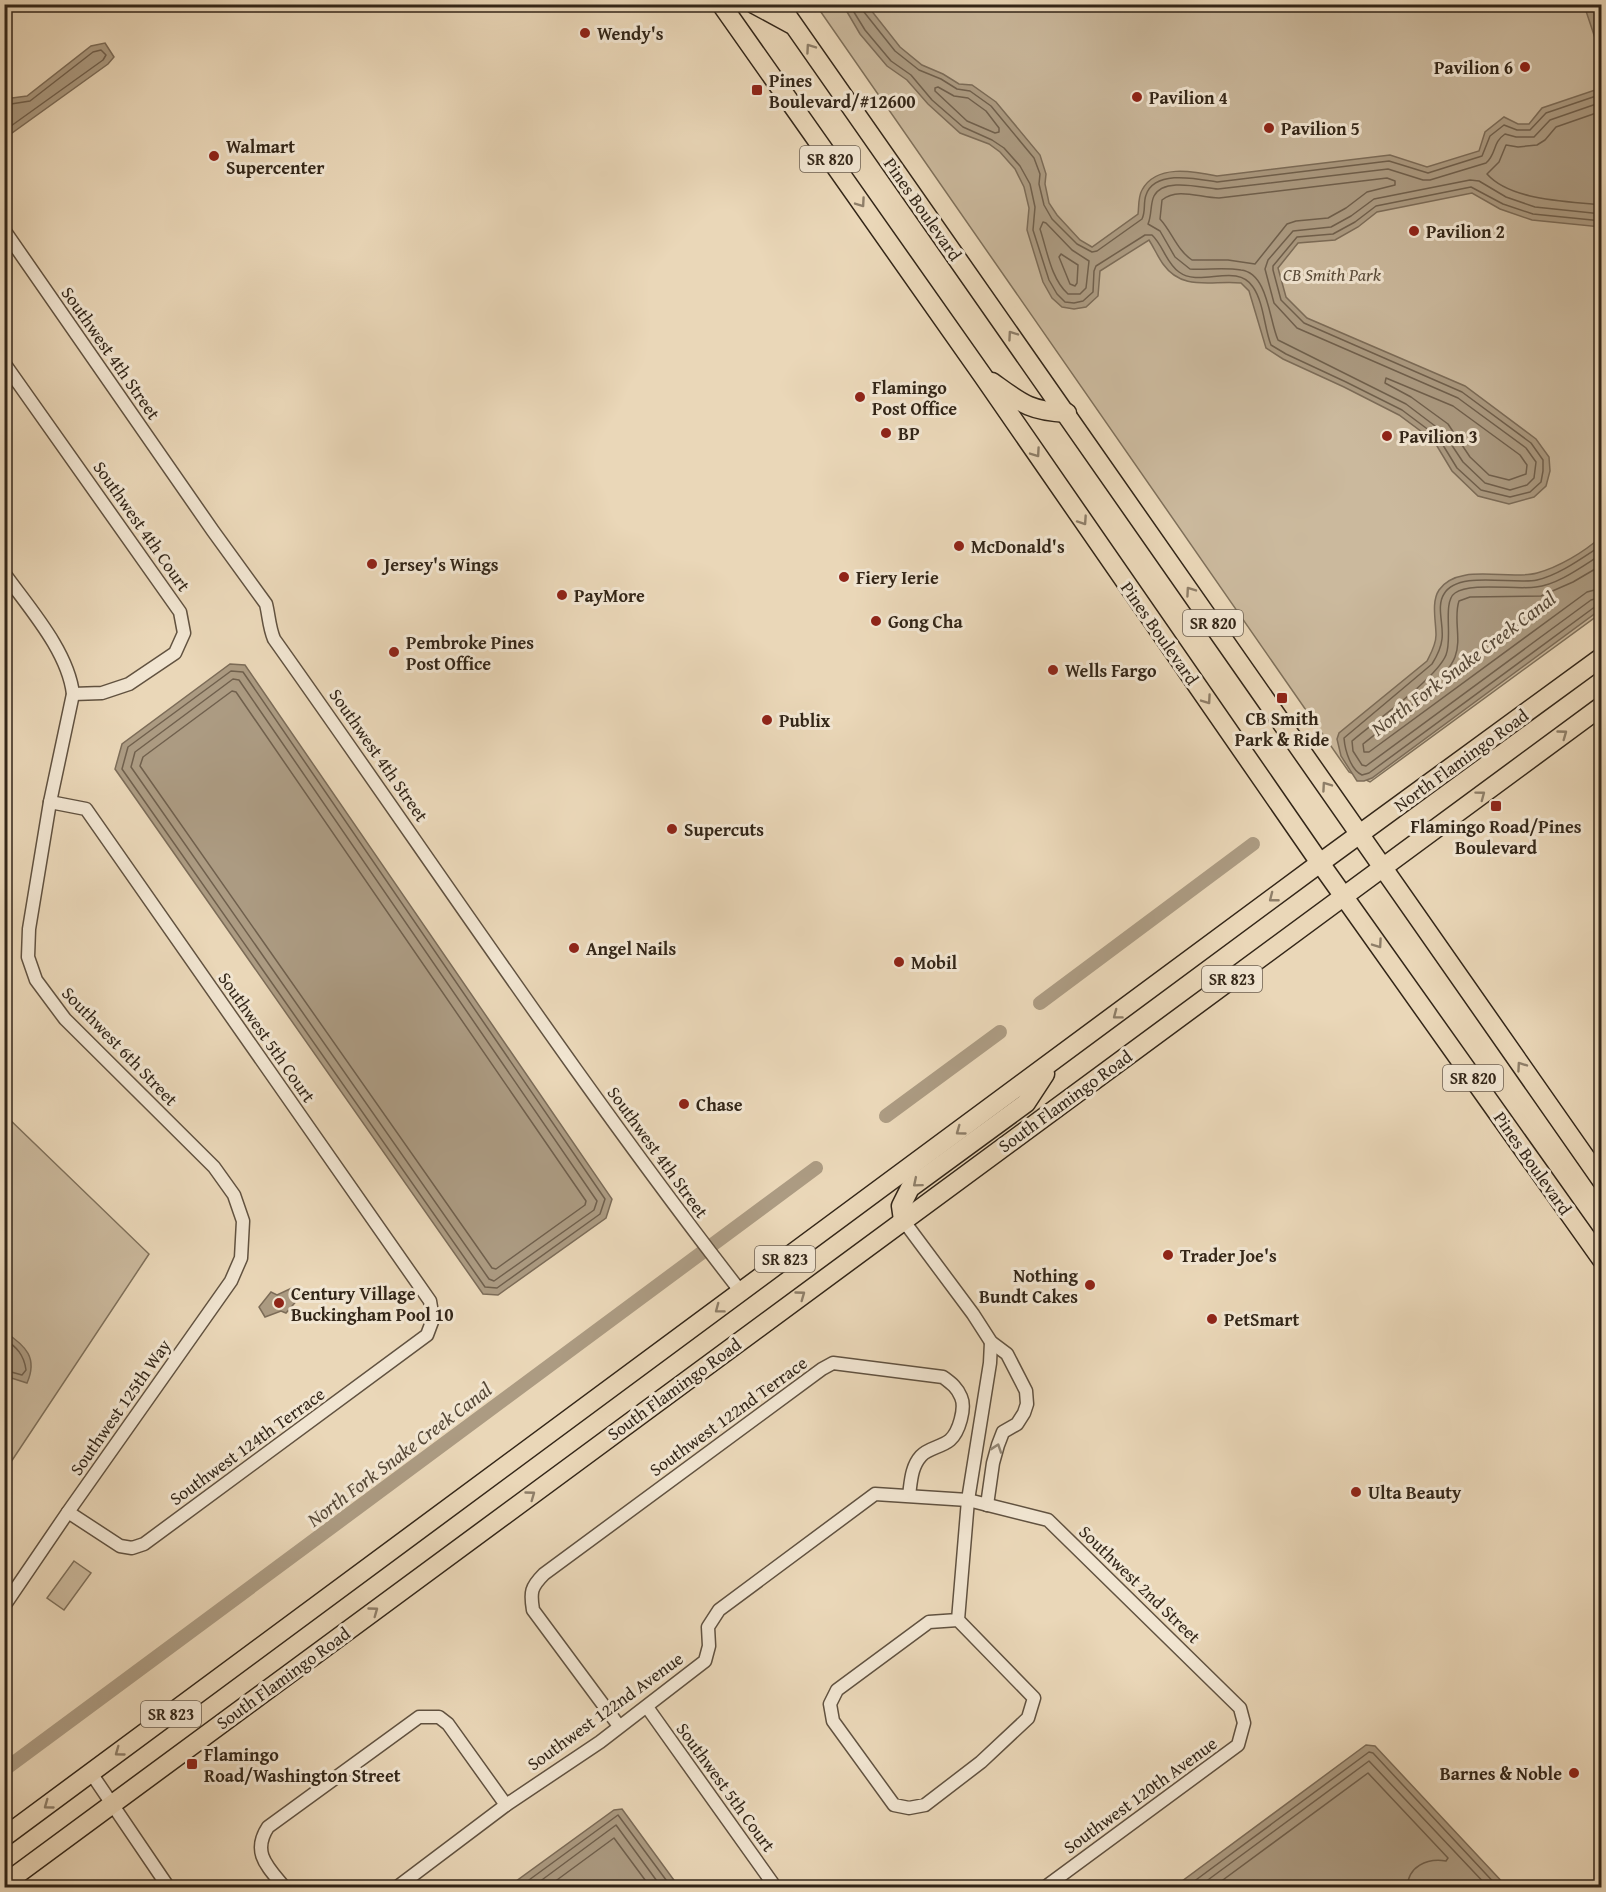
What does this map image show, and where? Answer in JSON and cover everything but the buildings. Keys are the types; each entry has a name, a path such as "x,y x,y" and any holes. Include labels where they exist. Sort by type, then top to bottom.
{"highway":[{"name":"Pines Boulevard","path":"721,4 983,376 1320,863 1602,1260"},
{"path":"754,4 795,27"},
{"name":"Pines Boulevard","path":"779,4 1602,1181"},
{"path":"983,376 1030,408 1045,412 1066,413"},
{"name":"North Flamingo Road","path":"1320,863 1602,657"},
{"name":"SR 823","path":"1344,896 1602,706"},
{"name":"South Flamingo Road","path":"4,1837 1320,863"},
{"name":"South Flamingo Road","path":"4,1884 1344,896"},
{"path":"903,1220 901,1206 910,1188 1026,1103 1053,1062"}],"street":[{"name":"Southwest 4th Street","path":"4,230 266,604 269,617 268,626 274,639 600,1104 692,1230 741,1292"},
{"name":"Southwest 4th Court","path":"4,363 180,612 184,633 175,653 129,684 102,693 73,694"},
{"name":"Southwest 6th Street","path":"4,573 62,658 71,679 73,694 50,802 29,929 28,957 36,980 65,1019 214,1167 234,1195 243,1221"},
{"name":"Southwest 5th Court","path":"50,802 86,809 430,1300 434,1319"},
{"path":"903,1220 991,1342 1007,1354 1026,1391 1027,1404 1024,1413 1017,1424 1003,1432 998,1445 993,1462 987,1505"},
{"name":"Southwest 125th Way","path":"4,1606 231,1281 241,1257 243,1221"},
{"name":"Southwest 124th Terrace","path":"68,1512 120,1546 132,1548 144,1544 428,1335 434,1319"},
{"path":"958,1620 929,1622 837,1690 830,1704 832,1721 894,1805 909,1808 925,1805 981,1762 1028,1718 1034,1698 958,1620 968,1500 990,1363 991,1342"},
{"name":"Southwest 122nd Terrace","path":"619,1726 533,1610 530,1595 535,1583 544,1574 833,1363 943,1377 955,1386 963,1400 956,1432 950,1440 922,1455 914,1467 909,1495"},
{"name":"Southwest 122nd Avenue","path":"396,1887 506,1805 550,1774 573,1762 705,1660 709,1646 708,1627 719,1610 874,1494 968,1500"},
{"name":"Southwest 2nd Street","path":"968,1500 1048,1520 1240,1708 1244,1723"},
{"name":"Southwest 5th Court","path":"647,1707 776,1887"},
{"path":"285,1887 262,1858 261,1838 268,1827 419,1717 439,1717 448,1724 506,1805"},
{"name":"Southwest 120th Avenue","path":"1044,1887 1238,1745 1244,1723"},
{"path":"91,1773 169,1887"}],"green space":[{"name":"CB Smith Park","path":"816,5 1601,5 1601,613 1370,782 1349,772"},
{"path":"5,1115 149,1254 5,1471"},
{"path":"74,1561 91,1573 64,1610 47,1598"}],"water":[{"path":"843,5 867,5 900,47 922,65 959,84 972,85 996,102 1040,155 1046,174 1045,184 1049,203 1080,240 1092,247 1138,214 1142,190 1156,176 1186,171 1217,176 1390,155 1427,167 1479,151 1485,132 1504,117 1518,124 1529,124 1542,108 1601,88 1601,227 1532,220 1500,209 1472,193 1377,212 1358,227 1335,240 1298,243 1278,268 1286,297 1307,318 1465,386 1536,439 1549,457 1550,471 1546,486 1534,497 1509,504 1478,496 1452,471 1434,441 1399,415 1283,359 1266,348 1249,291 1241,283 1199,283 1180,278 1171,273 1163,264 1149,240 1100,271 1098,296 1086,307 1074,309 1062,307 1052,298 1043,282 1027,230 1029,208 1024,187 1015,169 1000,152 989,144 960,133 928,104 907,80 887,66 860,34"},
{"path":"1584,5 1601,5 1601,56"},
{"path":"105,43 114,57 108,64 5,138 5,90 12,98 27,96 91,46"},
{"path":"1601,537 1601,609 1372,778 1357,781 1341,756 1337,739 1339,733 1427,661 1436,639 1435,606 1439,590 1458,577 1471,574 1526,575 1537,573 1571,558"},
{"path":"230,664 245,665 612,1199 606,1218 498,1295 483,1294 115,769 122,744"},
{"name":"Century Village Buckingham Pool 10","path":"292,1288 299,1298 286,1313 281,1311 265,1317 259,1307 271,1292 277,1295"},
{"path":"5,1332 19,1342 28,1353 31,1366 27,1383 5,1376"},
{"path":"1366,1745 1375,1746 1507,1887 1442,1887 1437,1883 1425,1888 1174,1887"},
{"path":"622,1809 679,1887 508,1887 614,1810"}],"waterway":[{"name":"North Fork Snake Creek Canal","path":"1040,1003 1253,844"},
{"name":"North Fork Snake Creek Canal","path":"886,1116 1000,1032"},
{"name":"North Fork Snake Creek Canal","path":"4,1770 816,1168"}],"place":[{"name":"Wendy's","path":"585,33"},
{"name":"Pavilion 6","path":"1525,67"},
{"name":"Pines Boulevard/#12600","path":"757,90"},
{"name":"Pavilion 4","path":"1137,97"},
{"name":"Pavilion 5","path":"1269,128"},
{"name":"Walmart Supercenter","path":"214,156"},
{"name":"Pavilion 2","path":"1414,231"},
{"name":"Flamingo Post Office","path":"860,397"},
{"name":"BP","path":"886,433"},
{"name":"Pavilion 3","path":"1387,436"},
{"name":"McDonald's","path":"959,546"},
{"name":"Jersey's Wings","path":"372,564"},
{"name":"Fiery Ierie","path":"844,577"},
{"name":"PayMore","path":"562,595"},
{"name":"Gong Cha","path":"876,621"},
{"name":"Pembroke Pines Post Office","path":"394,652"},
{"name":"Wells Fargo","path":"1053,670"},
{"name":"CB Smith Park & Ride","path":"1282,698"},
{"name":"Publix","path":"767,720"},
{"name":"Flamingo Road/Pines Boulevard","path":"1496,806"},
{"name":"Supercuts","path":"672,829"},
{"name":"Angel Nails","path":"574,948"},
{"name":"Mobil","path":"899,962"},
{"name":"Chase","path":"684,1104"},
{"name":"Trader Joe's","path":"1168,1255"},
{"name":"Nothing Bundt Cakes","path":"1090,1285"},
{"name":"Century Village Buckingham Pool 10","path":"279,1303"},
{"name":"PetSmart","path":"1212,1319"},
{"name":"Ulta Beauty","path":"1356,1492"},
{"name":"Flamingo Road/Washington Street","path":"192,1764"},
{"name":"Barnes & Noble","path":"1574,1773"}]}
